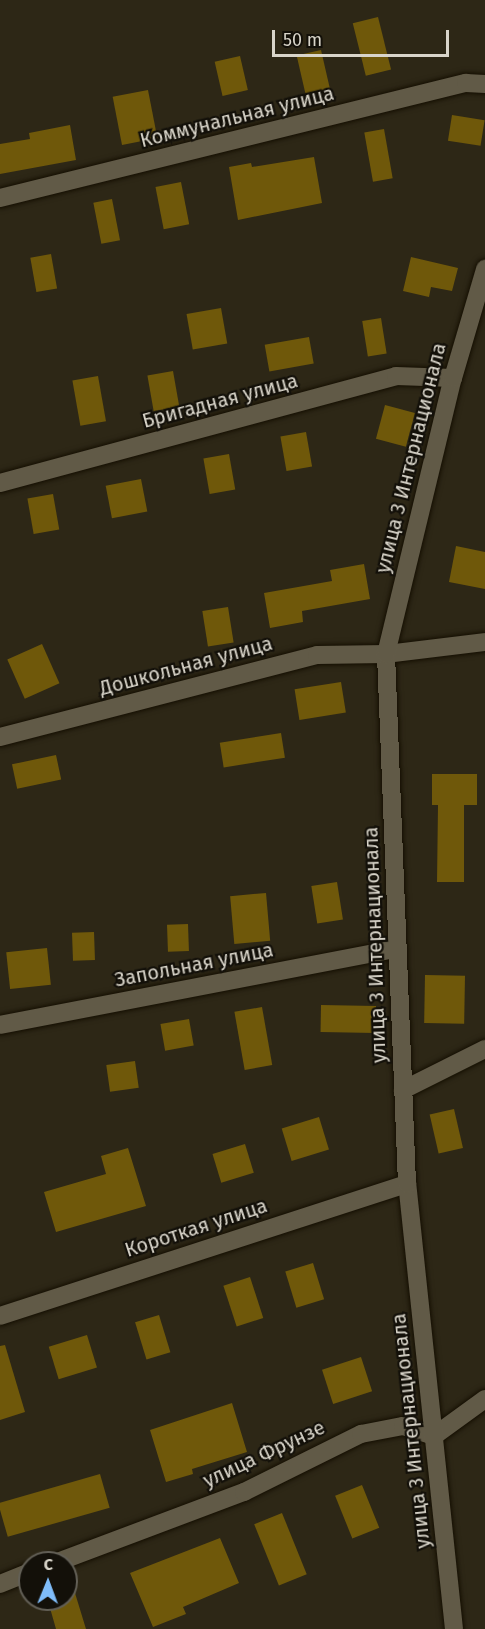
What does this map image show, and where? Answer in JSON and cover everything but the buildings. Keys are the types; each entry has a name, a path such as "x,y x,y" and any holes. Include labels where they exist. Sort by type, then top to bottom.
{"street":[{"name":"Коммунальная улица","path":"0,198 466,83 485,84"},
{"name":"улица 3 Интернационала","path":"454,1629 407,1184 386,654 453,378 485,269"},
{"name":"Бригадная улица","path":"0,483 396,376 453,378"},
{"name":"Дошкольная улица","path":"0,737 317,655 386,654 485,642"},
{"name":"Запольная улица","path":"0,1025 398,948"},
{"path":"403,1090 485,1049"},
{"name":"Короткая улица","path":"0,1316 407,1184"},
{"path":"434,1436 485,1400"},
{"name":"улица Фрунзе","path":"78,1554 244,1492 362,1434 403,1426 434,1436"},
{"path":"0,1584 18,1577"}]}
